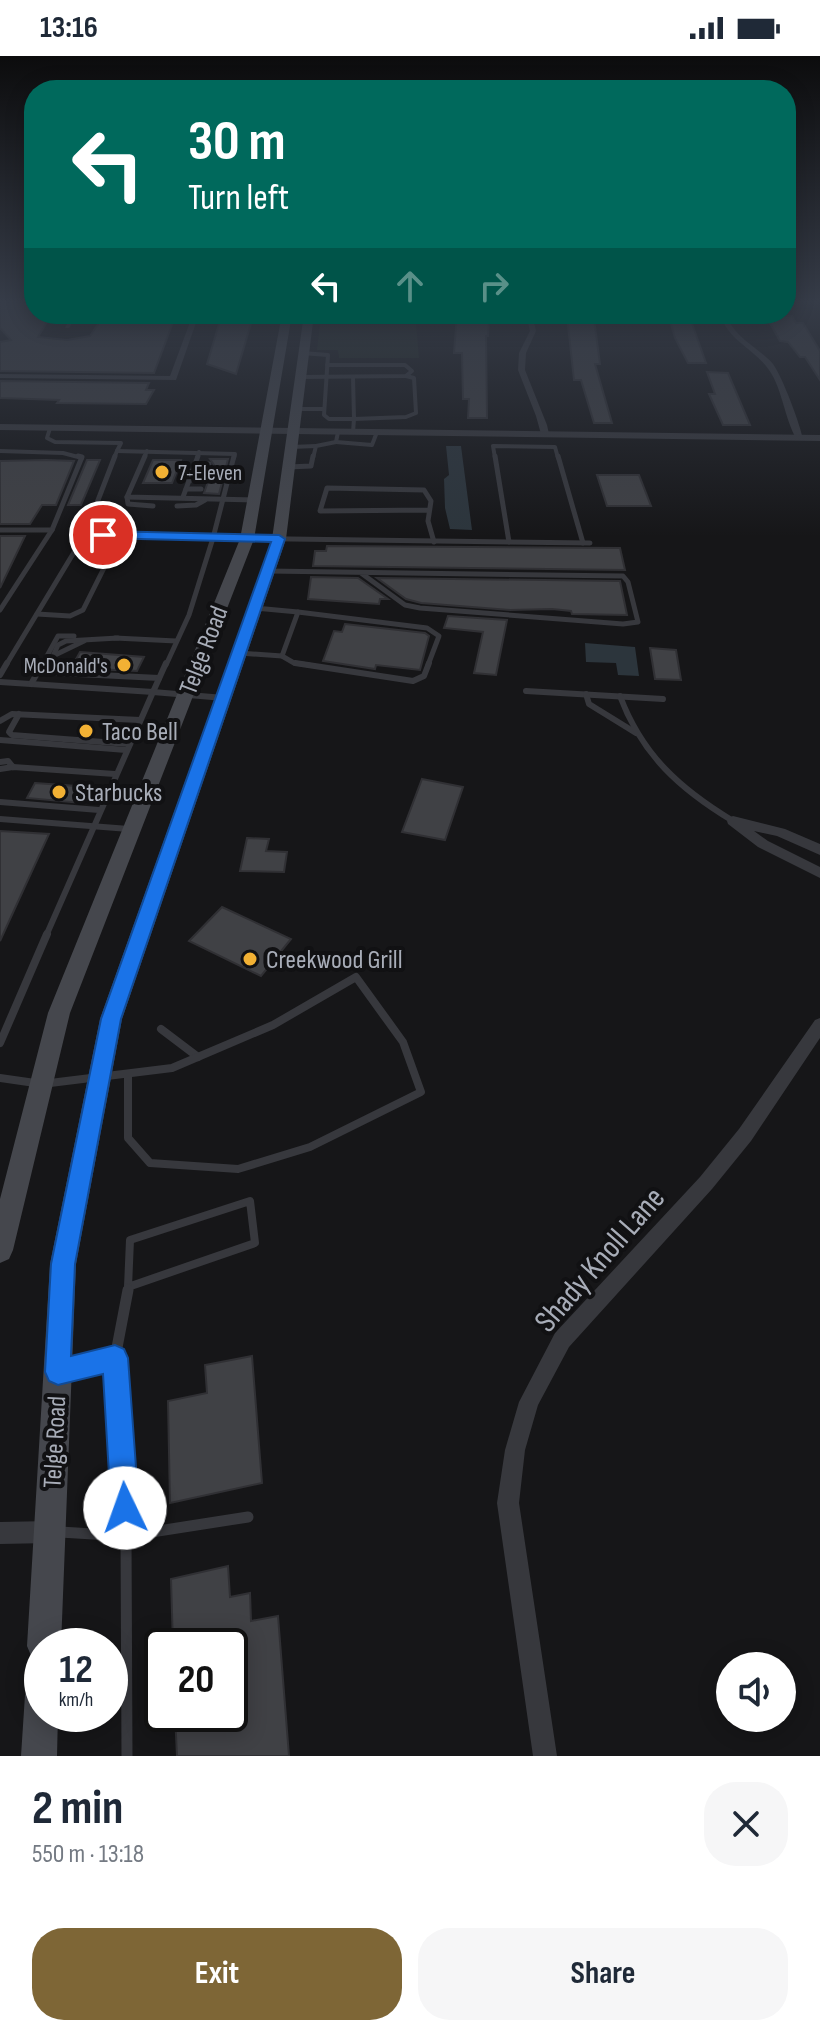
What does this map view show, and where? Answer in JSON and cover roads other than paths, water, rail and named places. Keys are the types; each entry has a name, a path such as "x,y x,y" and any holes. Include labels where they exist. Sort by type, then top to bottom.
{"main road":[{"name":"Telge Road","path":"0,1250 59,1013 247,539 276,378"},
{"name":"Telge Road","path":"45,1628 63,1264 111,1019 279,539 299,378"},
{"path":"39,1756 40,1732"}],"street":[{"path":"525,378 544,422 545,434"},
{"path":"777,378 792,424 800,438"},
{"path":"0,427 293,431 337,437 353,432 408,432 820,438"},
{"path":"733,821 780,832 820,850"},
{"path":"733,821 773,850 820,873"},
{"name":"Shady Knoll Lane","path":"545,1756 508,1503 515,1450 529,1402 562,1340 706,1183 745,1135 820,1025"},
{"path":"0,1533 50,1532"}],"lane":[{"path":"326,378 324,415 329,419 354,419 406,417 418,409 416,381 411,378"},
{"path":"353,378 353,432"},
{"path":"296,409 324,409"},
{"path":"406,417 408,432"},
{"path":"0,675 85,534 121,443 49,441 50,428"},
{"path":"291,447 316,446 337,437 372,445 377,432"},
{"path":"288,467 311,466 316,446"},
{"path":"85,534 247,539 587,543 555,447 493,446 509,542"},
{"path":"0,451 63,453 82,457 52,530 0,610"},
{"path":"0,1043 92,825 189,615 235,454 117,451"},
{"path":"147,451 127,497 128,504 132,506 153,506"},
{"path":"183,497 199,452"},
{"path":"195,463 209,464"},
{"path":"192,471 207,471"},
{"path":"189,480 204,480"},
{"path":"429,510 320,511 327,488 424,490 431,501 428,521 434,542"},
{"path":"186,489 201,489"},
{"path":"127,497 255,500"},
{"path":"177,506 196,505 207,498"},
{"path":"0,530 52,530"},
{"path":"37,614 70,616 83,610 120,536"},
{"path":"268,571 623,576 628,582 638,622 623,624 420,608 405,605 361,573"},
{"path":"239,653 282,656 294,663 413,681 424,676 439,636 427,628 255,608"},
{"path":"282,656 298,612"},
{"path":"31,684 58,636 176,641"},
{"path":"118,638 66,641 58,645 49,664 51,670 58,673 159,678"},
{"path":"0,682 224,698"},
{"path":"526,691 663,699"},
{"path":"586,694 589,704 638,734"},
{"path":"620,696 651,757 671,781 694,799 733,821"},
{"path":"0,721 16,714 140,720"},
{"path":"16,714 9,732 12,735 128,747"},
{"path":"0,740 128,747"},
{"path":"0,762 8,761 13,767"},
{"path":"0,769 13,767 115,774"},
{"path":"0,802 99,810"},
{"path":"0,819 132,829"},
{"path":"0,1078 42,1084 172,1068 273,1025 356,977 403,1042 421,1092 310,1147 238,1169 150,1163 128,1138 128,1075"},
{"path":"161,1029 198,1057"},
{"path":"127,1756 126,1536 115,1358 128,1287 130,1240 250,1201 255,1243 128,1287"},
{"path":"58,1372 115,1358"},
{"path":"50,1532 126,1536 248,1517"}],"place":[{"name":"7-Eleven","path":"162,472"},
{"name":"McDonald's","path":"124,665"},
{"name":"Taco Bell","path":"86,731"},
{"name":"Starbucks","path":"59,792"},
{"name":"Creekwood Grill","path":"250,959"}]}
